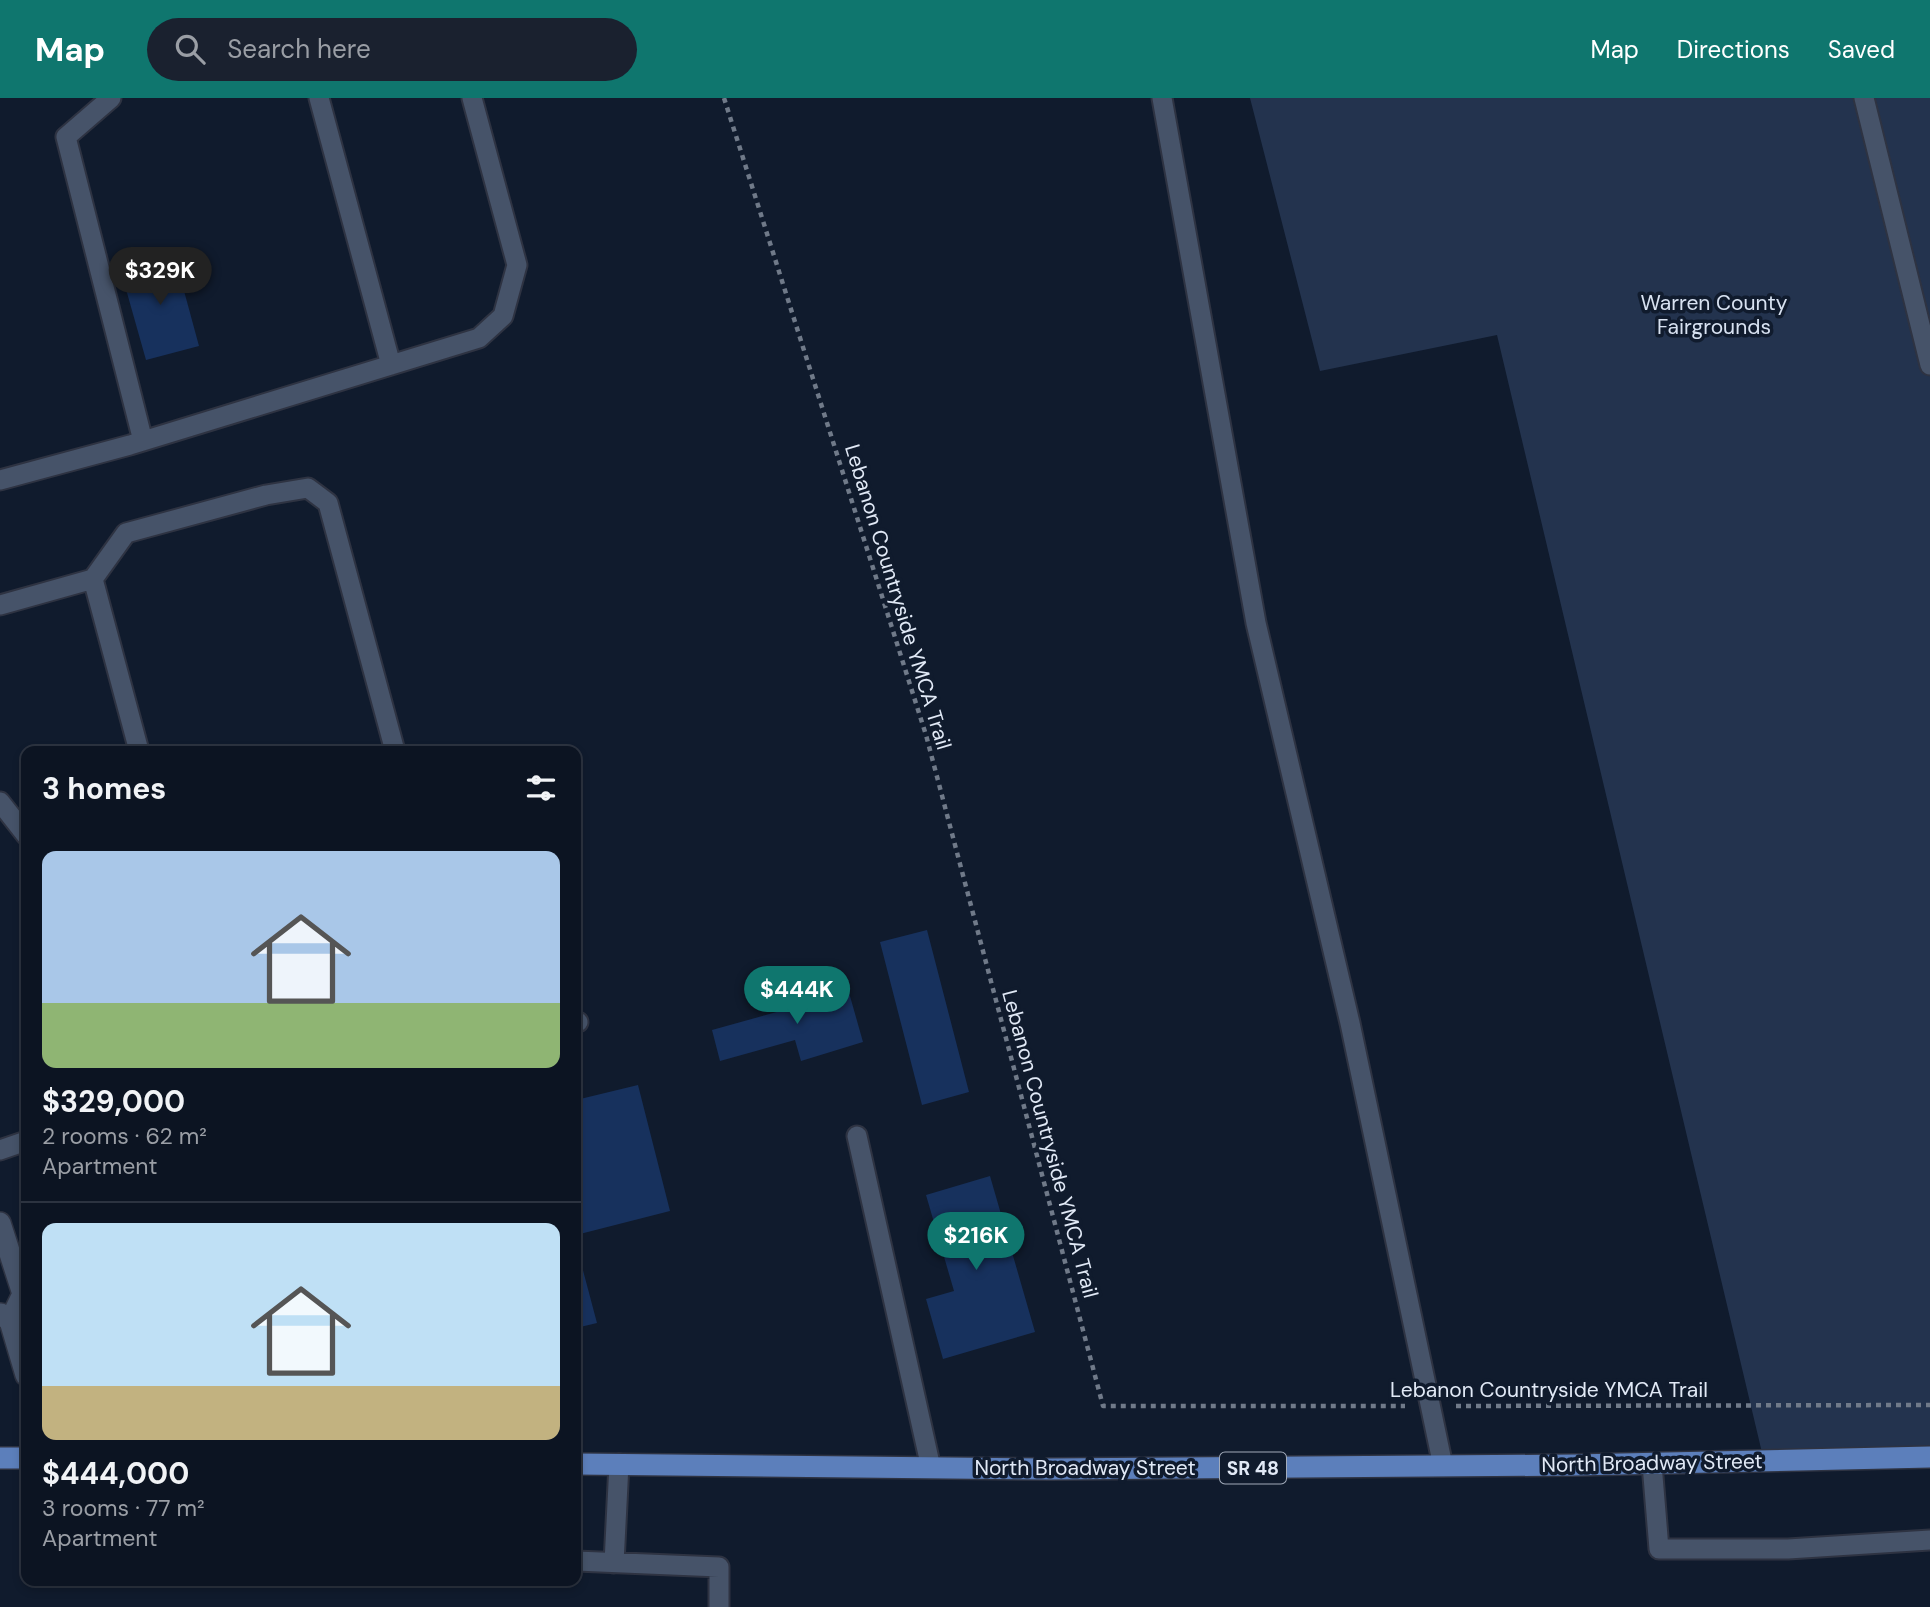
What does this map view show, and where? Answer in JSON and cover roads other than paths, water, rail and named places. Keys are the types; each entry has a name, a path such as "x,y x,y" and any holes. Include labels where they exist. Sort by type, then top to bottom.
{"main road":[{"name":"North Broadway Street","path":"581,1464 932,1468 1443,1466 1930,1457"},
{"path":"0,1458 21,1458"}],"street":[{"path":"0,1223 21,1288"},
{"path":"21,1297 5,1317 21,1361"}],"lane":[{"path":"111,98 66,137 143,441"},
{"path":"319,98 391,365"},
{"path":"0,480 143,441 479,338 503,316 517,265 472,98"},
{"path":"1162,98 1256,623 1350,1023 1443,1466"},
{"path":"1864,98 1930,365"},
{"path":"0,605 93,579 126,533 265,495 308,488 328,503 394,746"},
{"path":"93,579 138,746"},
{"path":"0,802 21,829"},
{"path":"856,1136 932,1468"},
{"path":"0,1150 21,1143"},
{"path":"614,1563 619,1464"},
{"path":"1652,1464 1659,1549 1788,1549 1930,1540"},
{"path":"581,1561 719,1567 719,1607"}],"park label":[{"name":"Warren County Fairgrounds","path":"1714,315"}]}
